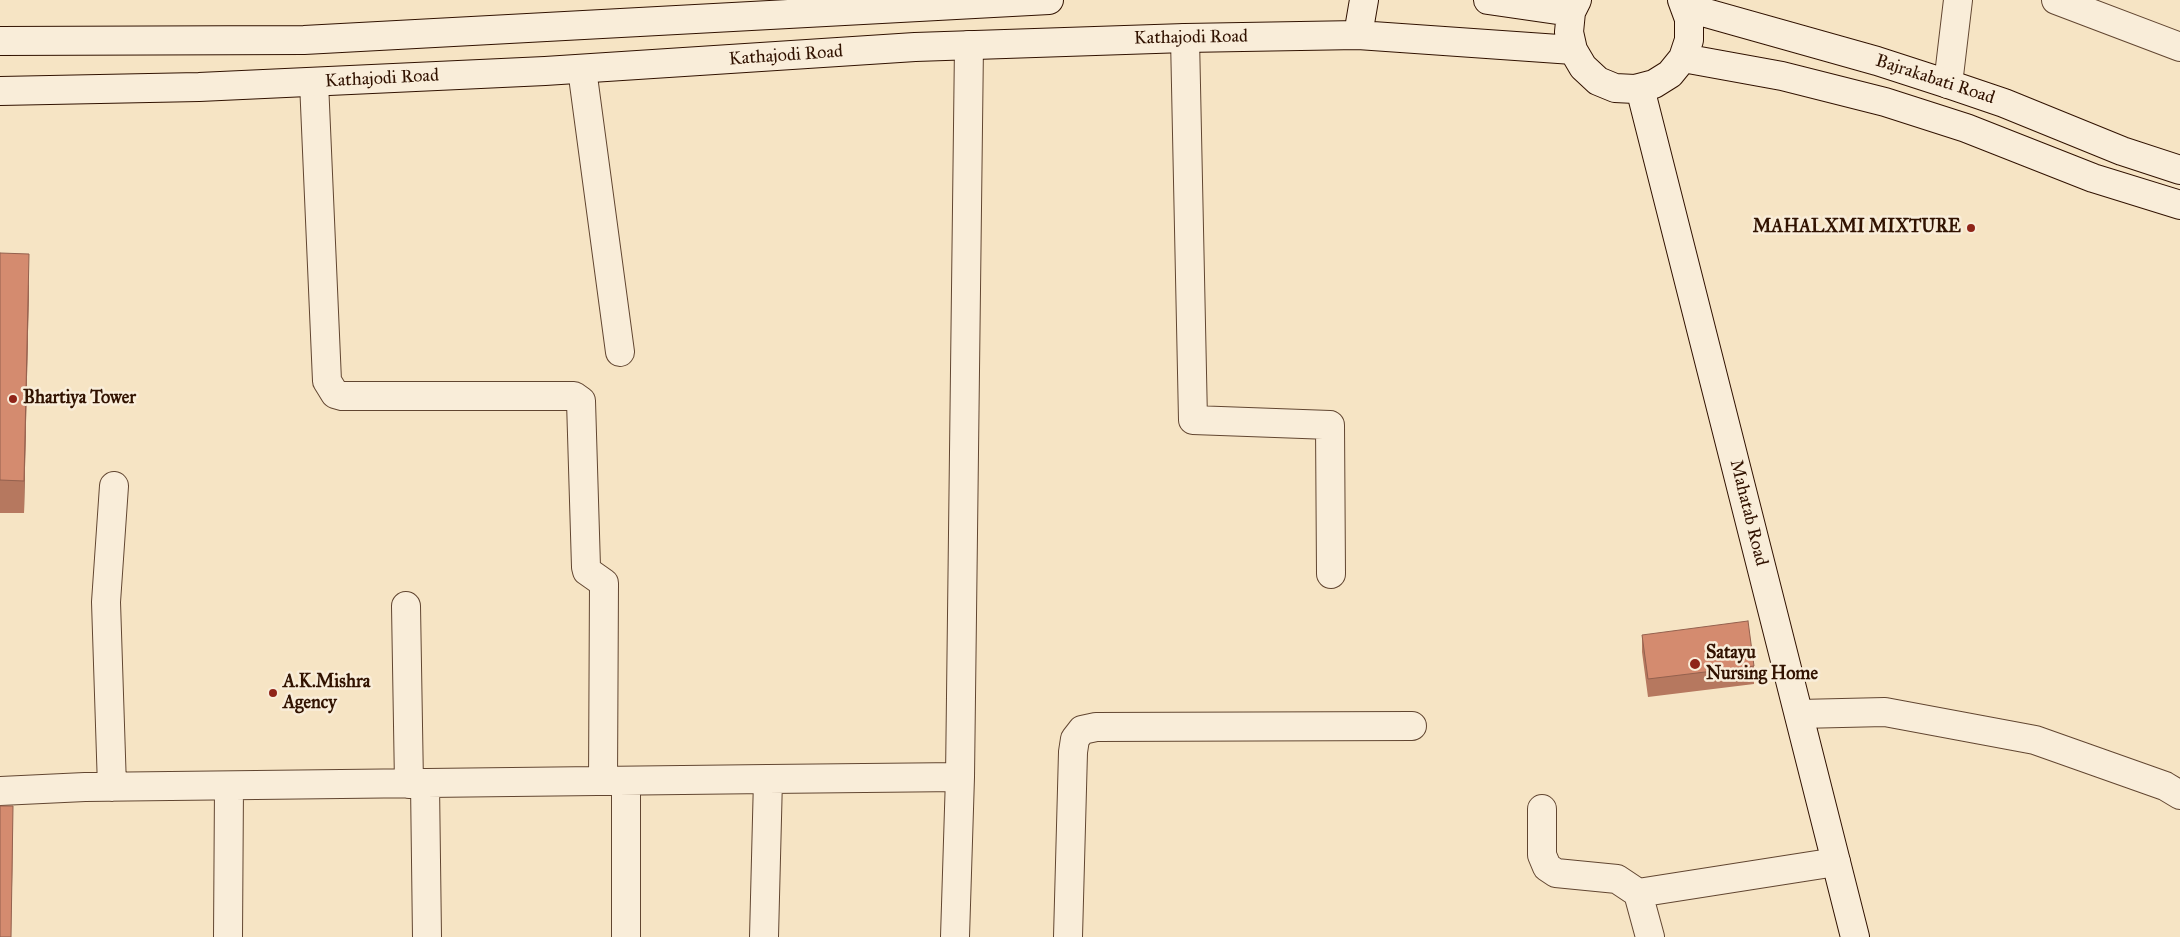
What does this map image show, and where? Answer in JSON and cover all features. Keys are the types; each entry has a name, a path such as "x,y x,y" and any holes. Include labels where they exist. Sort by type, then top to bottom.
{"street":[{"path":"0,41 304,40 1049,0"},
{"path":"1358,35 1364,0"},
{"path":"1488,0 1574,6 1569,32 1573,50 1583,67 1598,80 1616,88 1640,88 1654,84 1670,74 1682,58 1689,40 1689,19 1683,4"},
{"path":"1948,84 1958,0"},
{"path":"2056,0 2180,47"},
{"name":"Bajrakabati Road","path":"1683,4 1948,84 2004,103 2122,150 2180,170"},
{"name":"Kathajodi Road","path":"0,91 199,87 314,82 582,69 969,45 1185,38 1358,35 1573,50"},
{"path":"1185,38 1192,420 1330,425 1331,574"},
{"path":"955,937 960,778 969,45"},
{"name":"Bajrakabati Road","path":"1682,58 1782,76 1885,102 1966,128 2093,178 2180,205"},
{"path":"582,69 620,352"},
{"path":"314,82 327,381 334,394 342,396 574,396 581,401 586,567 589,573 604,583 626,937"},
{"name":"Mahatab Road","path":"1640,88 1855,937"},
{"path":"112,787 106,602 114,486"},
{"path":"406,606 427,937"},
{"path":"1799,714 1885,712 2035,740 2165,786 2180,795"},
{"path":"1068,937 1073,752 1075,739 1082,730 1106,727 1412,726"},
{"path":"0,791 112,787 960,778"},
{"path":"764,937 768,779"},
{"path":"228,937 229,786"},
{"path":"1542,809 1542,855 1547,867 1556,873 1589,874 1617,879 1638,893 1650,937"},
{"path":"1638,893 1836,862"}],"building":[{"name":"Bhartiya Tower","path":"0,253 29,254 24,481 0,480"},
{"path":"1748,621 1754,666 1648,679 1642,635"},
{"path":"0,806 13,806 11,937 0,937"}],"place":[{"name":"MAHALXMI MIXTURE","path":"1971,228"},
{"name":"Bhartiya Tower","path":"13,399"},
{"name":"Satayu Nursing Home","path":"1695,664"},
{"name":"A.K.Mishra Agency","path":"273,693"}]}
